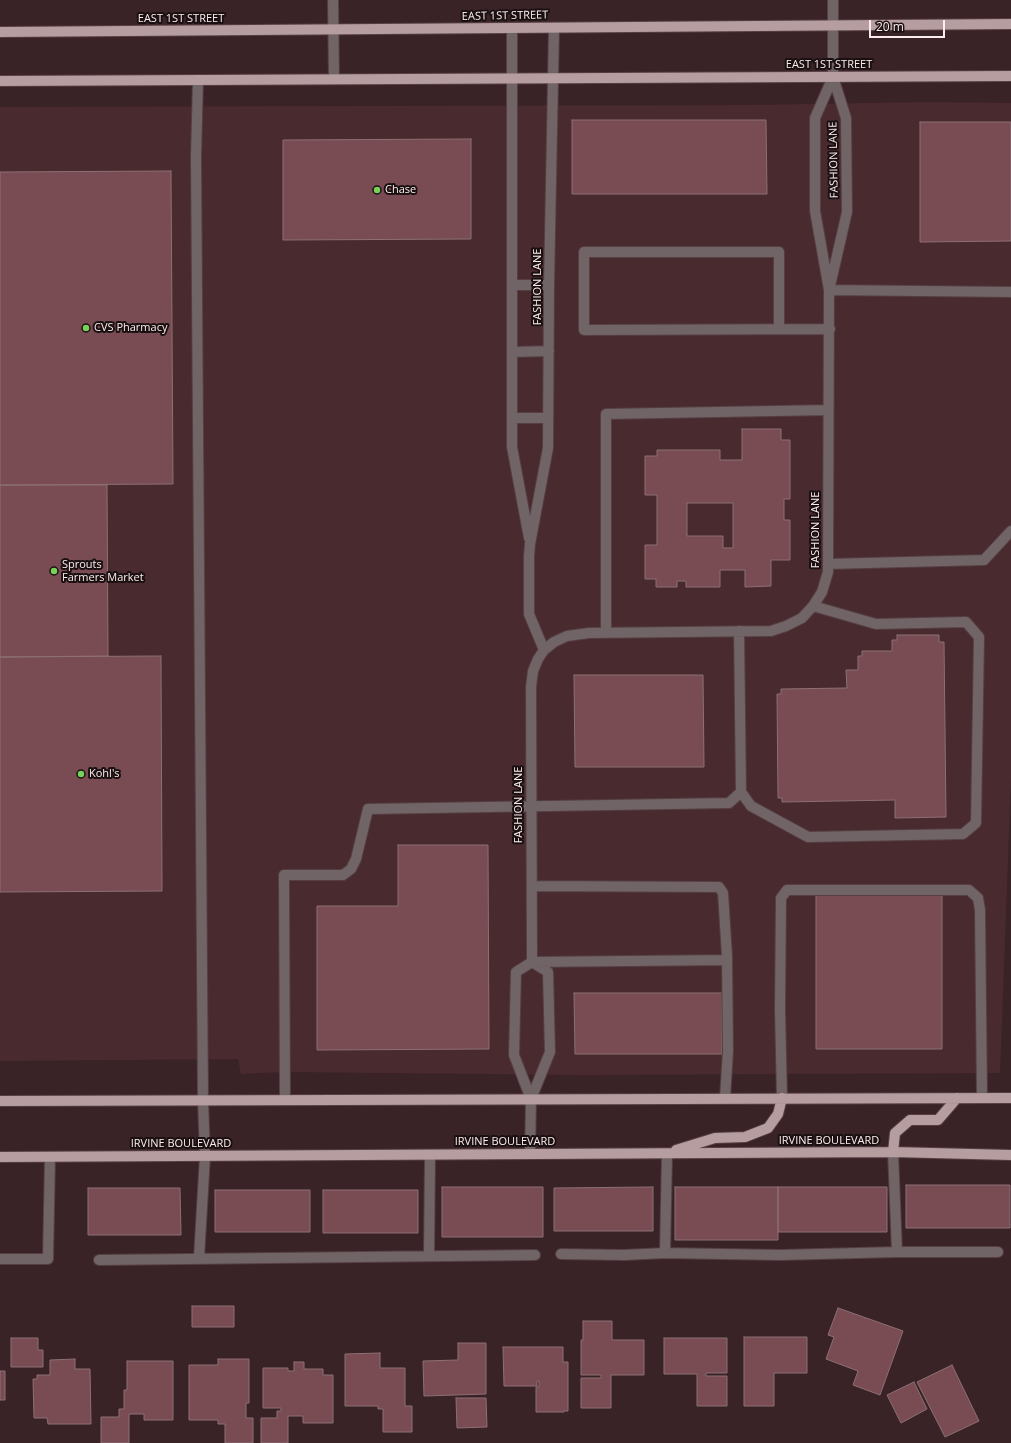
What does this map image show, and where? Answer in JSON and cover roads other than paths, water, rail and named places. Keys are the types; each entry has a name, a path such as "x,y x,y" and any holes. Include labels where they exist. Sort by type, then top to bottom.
{"main road":[{"name":"EAST 1ST STREET","path":"0,32 1011,24"},
{"name":"EAST 1ST STREET","path":"0,81 1011,76"},
{"path":"667,1154 715,1138 745,1137 768,1128 778,1114 782,1098"},
{"path":"893,1152 895,1133 910,1120 938,1120 957,1098"},
{"path":"0,1101 1011,1098"},
{"name":"IRVINE BOULEVARD","path":"0,1157 893,1152 1011,1155"}],"street":[{"path":"333,0 334,79"},
{"name":"FASHION LANE","path":"829,290 847,212 846,118 833,77 833,0"},
{"name":"FASHION LANE","path":"512,28 512,447 530,544"},
{"name":"FASHION LANE","path":"544,650 529,614 530,544 548,448 549,285 554,28"},
{"name":"FASHION LANE","path":"532,962 531,686 533,671 544,650 554,642 567,636 589,633 771,631 802,618 813,606 822,592 828,572 828,410 830,329 829,290 815,211 815,118 833,77"},
{"path":"198,80 196,165 203,1100 205,1156 199,1258"},
{"path":"779,329 779,252 584,252 584,330 830,329"},
{"path":"512,285 549,285"},
{"path":"829,290 1011,292"},
{"path":"512,352 549,351"},
{"path":"606,632 606,414 828,410"},
{"path":"512,418 548,418"},
{"path":"828,564 984,560 1011,531"},
{"path":"739,632 741,792 751,806 808,837 963,834 976,823 979,637 966,622 876,624 813,606"},
{"path":"285,1100 284,875 343,875 351,869 356,859 368,809 729,803 741,792"},
{"path":"532,886 718,887 724,893 727,960 728,1051 724,1098"},
{"path":"782,1098 780,1010 781,898 787,890 969,890 978,898 980,910 982,1098"},
{"path":"531,1099 514,1055 516,972 532,962 727,960"},
{"path":"530,1154 531,1099 550,1052 548,972 532,962"},
{"path":"893,1152 897,1252"},
{"path":"665,1253 667,1154"},
{"path":"429,1256 430,1155"},
{"path":"0,1259 48,1259 50,1156"},
{"path":"561,1254 624,1255 665,1253 780,1255 897,1252 998,1252"},
{"path":"99,1260 535,1255"}],"place":[{"name":"Chase","path":"377,190"},
{"name":"CVS Pharmacy","path":"86,328"},
{"name":"Sprouts Farmers Market","path":"54,571"},
{"name":"Kohl's","path":"81,774"}]}
